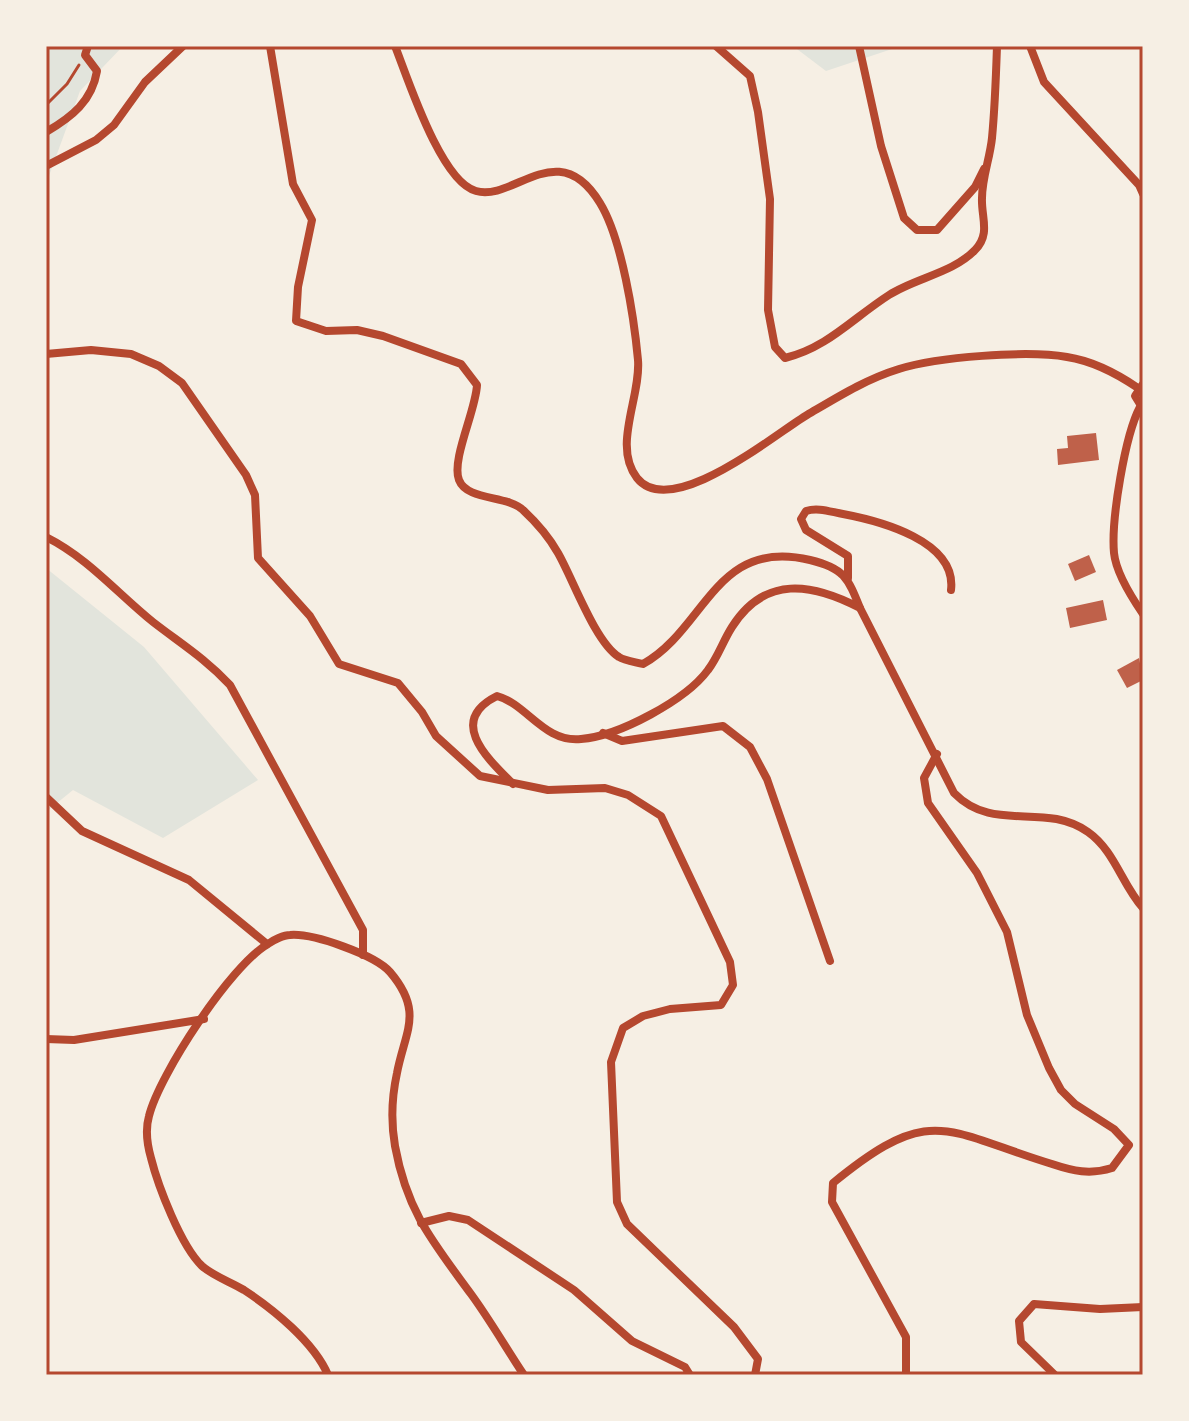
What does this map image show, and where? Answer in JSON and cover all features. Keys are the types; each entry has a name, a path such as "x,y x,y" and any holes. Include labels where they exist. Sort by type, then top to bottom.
{"street":[{"path":"46,166 96,140 114,125 145,82 183,46"},
{"path":"270,46 293,184 312,220 298,287 296,321 326,331 357,330 383,336 461,364 477,385 476,406 458,463 459,479 465,488 519,505 534,520 556,550 608,645 620,658 643,664 662,654 718,586 756,560 788,555 830,565 848,578"},
{"path":"395,46 440,154 459,181 476,192 493,190 554,171 579,180 599,200 616,237 638,361 637,395 625,452 637,479 653,488 678,488 740,462 805,416 866,382 899,369 945,358 1066,356 1099,365 1140,386 1135,396 1142,408 1127,443 1114,554 1131,597 1143,614"},
{"path":"716,46 750,76 758,112 770,199 768,310 775,347 785,358 808,352 891,293 973,253 983,241 986,220 982,199 989,157 997,46"},
{"path":"859,46 881,146 904,218 917,230 937,230 975,187 989,157"},
{"path":"1030,46 1044,82 1142,188"},
{"path":"46,132 82,107 94,90 97,71 87,51"},
{"path":"46,354 91,350 131,354 159,366 182,383 246,475 255,495 258,558 310,616 339,664 398,683 452,754 480,776 548,790 605,788 628,795 661,816 730,962 733,985 721,1005 670,1009 643,1016 623,1028 611,1062 617,1202 627,1224 647,1247 734,1327 758,1359 755,1375"},
{"path":"951,590 953,576 948,566 907,531 869,519 806,511 801,519 806,530 848,556 848,578 860,608 937,754 954,793 969,809 990,816 1053,818 1088,832 1100,842 1143,908"},
{"path":"46,537 68,548 94,568 152,622 208,661 230,685 363,930 363,955"},
{"path":"514,784 480,750 474,734 474,716 480,704 497,696 514,700 537,726 579,740 622,726 684,694 707,671 733,626 750,606 781,587 830,593 860,608"},
{"path":"602,732 622,741 723,726 750,747 767,779 830,961"},
{"path":"906,1375 906,1337 832,1202 833,1183 870,1152 915,1132 936,1128 979,1138 1079,1172 1112,1168 1129,1145 1114,1129 1075,1104 1061,1090 1049,1068 1027,1015 1007,932 977,873 928,803 924,778 937,754"},
{"path":"46,797 82,831 189,880 267,944"},
{"path":"328,1375 323,1362 257,1298 204,1267 194,1256 174,1222 151,1159 146,1132 149,1114 173,1062 231,979 267,944 289,935 320,939 363,955 389,970 402,989 413,1016 397,1070 394,1129 401,1176 435,1249 470,1294 524,1375"},
{"path":"46,1039 74,1040 204,1019"},
{"path":"421,1223 449,1216 468,1220 574,1290 632,1341 685,1367 690,1375"},
{"path":"1055,1375 1021,1342 1019,1321 1034,1304 1100,1309 1143,1307"}],"path":[{"path":"46,105 67,84 87,51"}],"shaded area":[{"path":"46,46 123,46 80,91 46,184"},
{"path":"793,46 901,46 826,71"},
{"path":"46,568 144,647 258,780 163,838 73,790 46,812"}],"building":[{"path":"1096,433 1099,460 1058,465 1057,449 1068,448 1067,436"},
{"path":"1089,555 1096,572 1075,581 1068,564"},
{"path":"1103,600 1107,620 1070,628 1066,608"},
{"path":"1139,658 1143,680 1127,688 1117,670"}]}
